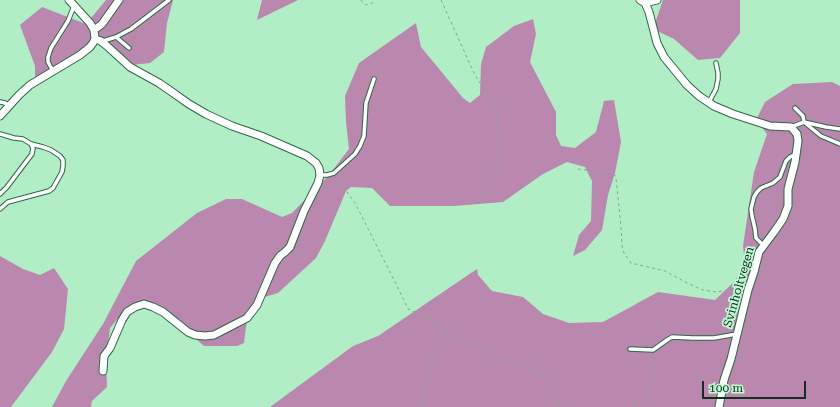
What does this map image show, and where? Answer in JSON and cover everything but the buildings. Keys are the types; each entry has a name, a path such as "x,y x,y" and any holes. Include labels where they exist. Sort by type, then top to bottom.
{"street":[{"path":"69,0 94,30 98,40 130,66 206,114 307,156 316,163 319,168 320,175 318,183 304,211 290,247 275,263 257,305 247,318 214,335 195,335 188,332 163,312 153,307 144,304 135,306 127,312 122,320 110,348 104,356 103,371"},
{"path":"94,30 102,24 118,0"},
{"path":"655,0 642,2 650,12 657,43 664,57 687,85 699,96 714,106 733,114 753,122 770,126 791,128"},
{"path":"0,116 30,85 80,55 98,40"},
{"name":"Svinholtvegen","path":"719,407 724,380 731,359 759,252 782,219 788,206 788,189 795,162 798,141 797,134 791,128"}],"lane":[{"path":"98,40 116,37 131,29 169,0"},
{"path":"53,71 48,62 48,57 51,48 68,21 74,6"},
{"path":"116,37 129,48"},
{"path":"708,102 716,89 718,79 716,63"},
{"path":"320,175 333,174 355,154 360,146 364,136 366,103 374,79"},
{"path":"0,102 6,103 9,106"},
{"path":"795,108 803,116 804,122 821,136 840,144"},
{"path":"791,128 804,122 826,128 840,129"},
{"path":"0,134 23,139 31,144 51,150 60,156 63,160 64,166 53,188 49,191 8,202 0,208"},
{"path":"0,194 32,154 31,144"},
{"path":"763,245 756,238 751,209 754,197 761,188 773,183 780,177 786,161 796,154"},
{"path":"630,349 653,350 672,337 714,338 737,334"}],"path":[{"path":"361,0 366,5 371,4 375,0"},
{"path":"441,0 474,73 496,106 499,121 500,151 498,166 492,180 477,202"},
{"path":"578,169 615,175 624,253 631,263 665,271 703,290 716,292 738,287 751,279"},
{"path":"333,174 355,203 408,309 435,320 442,333 484,347 507,360 532,369 551,383 560,407"},
{"path":"422,407 426,379 442,333"},
{"path":"634,407 646,397 655,374 653,350"}],"shaded area":[{"path":"106,0 173,0 167,23 164,52 150,63 131,65 105,46 93,42 50,71 35,77 35,66 20,25 42,7 86,24"},
{"path":"262,0 298,0 257,20"},
{"path":"663,0 740,0 740,33 720,58 698,60 674,39 653,29"},
{"path":"533,19 536,34 530,62 556,112 556,135 561,146 575,148 596,132 604,101 614,100 621,142 615,173 608,195 602,230 585,250 573,256 579,235 591,221 592,181 585,167 567,162 543,174 503,202 454,206 390,206 372,188 351,187 346,191 325,241 316,258 278,293 258,299 248,311 244,343 237,346 204,346 180,325 145,303 128,307 110,328 106,362 107,387 92,401 91,407 52,407 66,381 103,324 136,261 197,213 226,199 242,199 282,217 292,213 329,175 349,149 345,96 359,63 416,23 421,47 463,98 470,103 480,95 481,64 486,47 514,26"},
{"path":"832,82 840,86 840,407 270,407 353,346 378,336 477,269 478,275 492,291 523,297 543,314 569,323 603,322 658,292 715,300 736,280 744,256 743,246 754,172 767,134 756,120 765,102 793,84"},
{"path":"0,256 23,269 40,275 54,268 68,289 64,329 52,352 11,407 0,407"}]}
